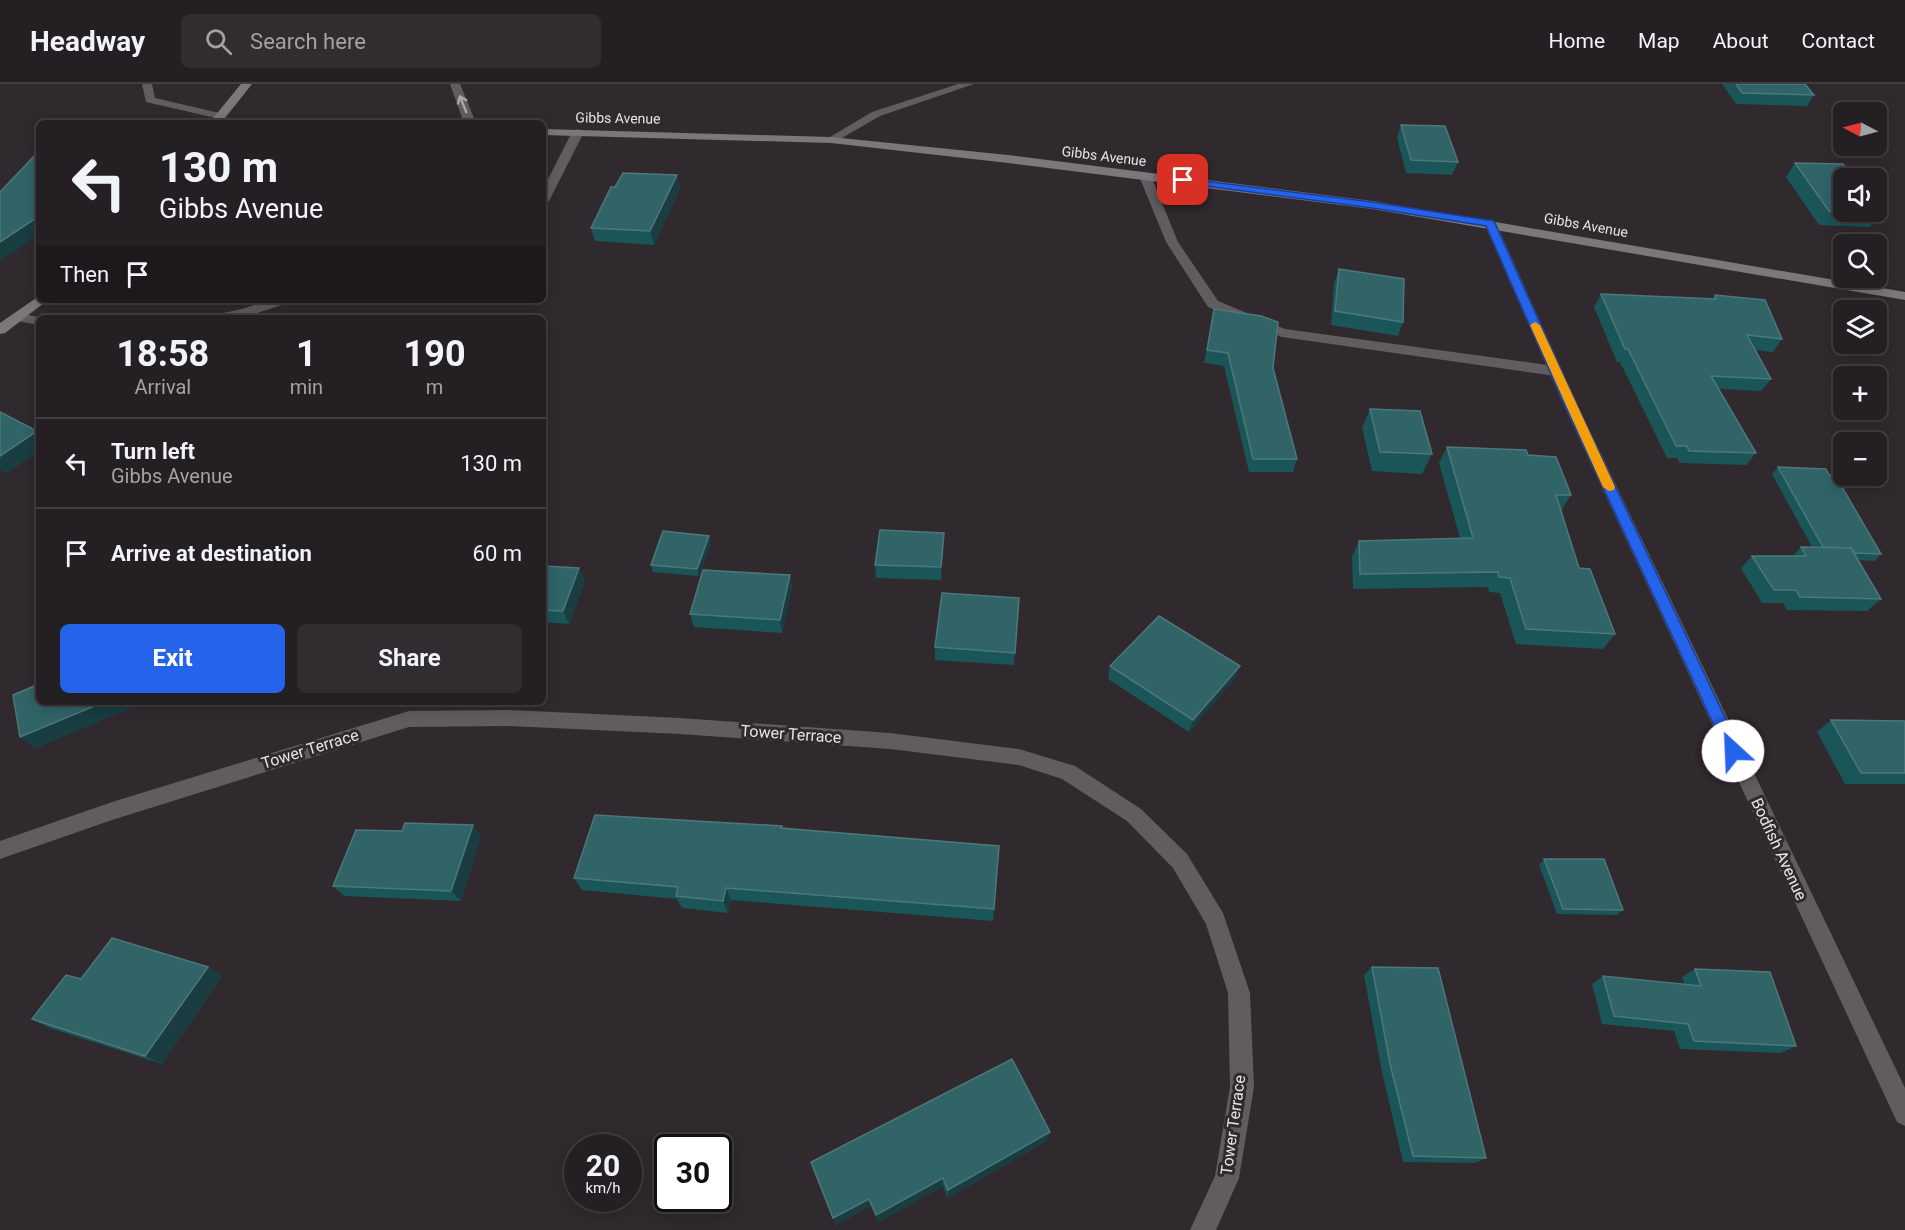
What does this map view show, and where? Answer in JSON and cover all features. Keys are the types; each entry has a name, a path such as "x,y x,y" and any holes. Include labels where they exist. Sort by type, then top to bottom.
{"main road":[{"path":"218,120 247,84"},
{"name":"Gibbs Avenue","path":"546,132 831,140 1145,176 1372,205 1490,223 1905,296"},
{"path":"0,330 36,302"}],"street":[{"path":"147,84 150,100 218,120"},
{"path":"455,84 469,120"},
{"path":"831,140 876,114 969,84"},
{"path":"546,195 578,132"},
{"path":"1145,176 1172,242 1213,304 1282,333 1555,371"},
{"name":"Bodfish Avenue","path":"1490,223 1555,371 1905,1114"},
{"path":"230,315 272,303"},
{"path":"17,317 36,320"},
{"name":"Tower Terrace","path":"0,850 112,811 409,719 510,718 890,741 1019,757 1068,772 1134,815 1180,861 1215,920 1239,993 1242,1087 1227,1178 1203,1230"}],"building":[{"path":"1736,84 1805,84 1814,95 1742,93"},
{"path":"1401,125 1445,126 1458,162 1411,160"},
{"path":"36,154 36,218 0,242 0,192"},
{"path":"1795,163 1843,164 1846,168 1833,168 1833,211 1829,211"},
{"path":"623,173 677,175 650,231 591,228 611,187 615,187"},
{"path":"1339,269 1404,279 1403,322 1335,311"},
{"path":"1601,294 1716,299 1715,295 1765,300 1782,339 1747,335 1771,379 1711,376 1756,453 1689,451 1687,446 1676,446 1628,349 1625,349"},
{"path":"1214,309 1261,316 1278,322 1273,368 1297,459 1253,459 1228,353 1207,350"},
{"path":"1370,409 1420,411 1432,454 1380,452"},
{"path":"0,412 36,430 36,432 0,456"},
{"path":"1447,447 1526,450 1528,455 1556,457 1571,495 1556,495 1579,568 1590,569 1615,634 1526,629 1510,578 1499,577 1498,572 1360,574 1359,541 1473,538"},
{"path":"1778,467 1826,469 1829,475 1833,475 1833,486 1841,486 1881,554 1854,553 1851,548 1823,547"},
{"path":"880,530 944,533 941,567 875,565"},
{"path":"663,531 709,536 697,569 651,565"},
{"path":"1801,547 1851,548 1881,599 1800,597 1796,590 1774,590 1752,556 1806,556"},
{"path":"546,566 579,568 563,611 546,610"},
{"path":"703,570 790,575 780,620 690,614"},
{"path":"942,593 1019,598 1015,653 935,647"},
{"path":"1159,616 1240,666 1193,720 1110,666"},
{"path":"36,685 36,705 97,705 20,737 13,695"},
{"path":"1831,720 1905,721 1905,773 1861,773"},
{"path":"595,815 782,826 781,828 999,846 994,909 726,888 723,901 676,896 678,887 574,878"},
{"path":"405,823 473,825 451,891 333,886 356,830 402,831"},
{"path":"1544,859 1604,859 1623,910 1563,909"},
{"path":"112,938 208,967 145,1056 32,1019 66,975 81,979"},
{"path":"1372,967 1438,968 1486,1158 1413,1156 1390,1064"},
{"path":"1695,969 1770,972 1796,1046 1694,1041 1688,1024 1614,1016 1603,976 1701,986"},
{"path":"1012,1059 1050,1132 948,1190 943,1178 876,1215 869,1199 833,1218 811,1162"}],"slow traffic":[{"path":"1535,325 1609,487"}],"route":[{"path":"1183,180 1490,223 1572,408 1733,751"}]}
